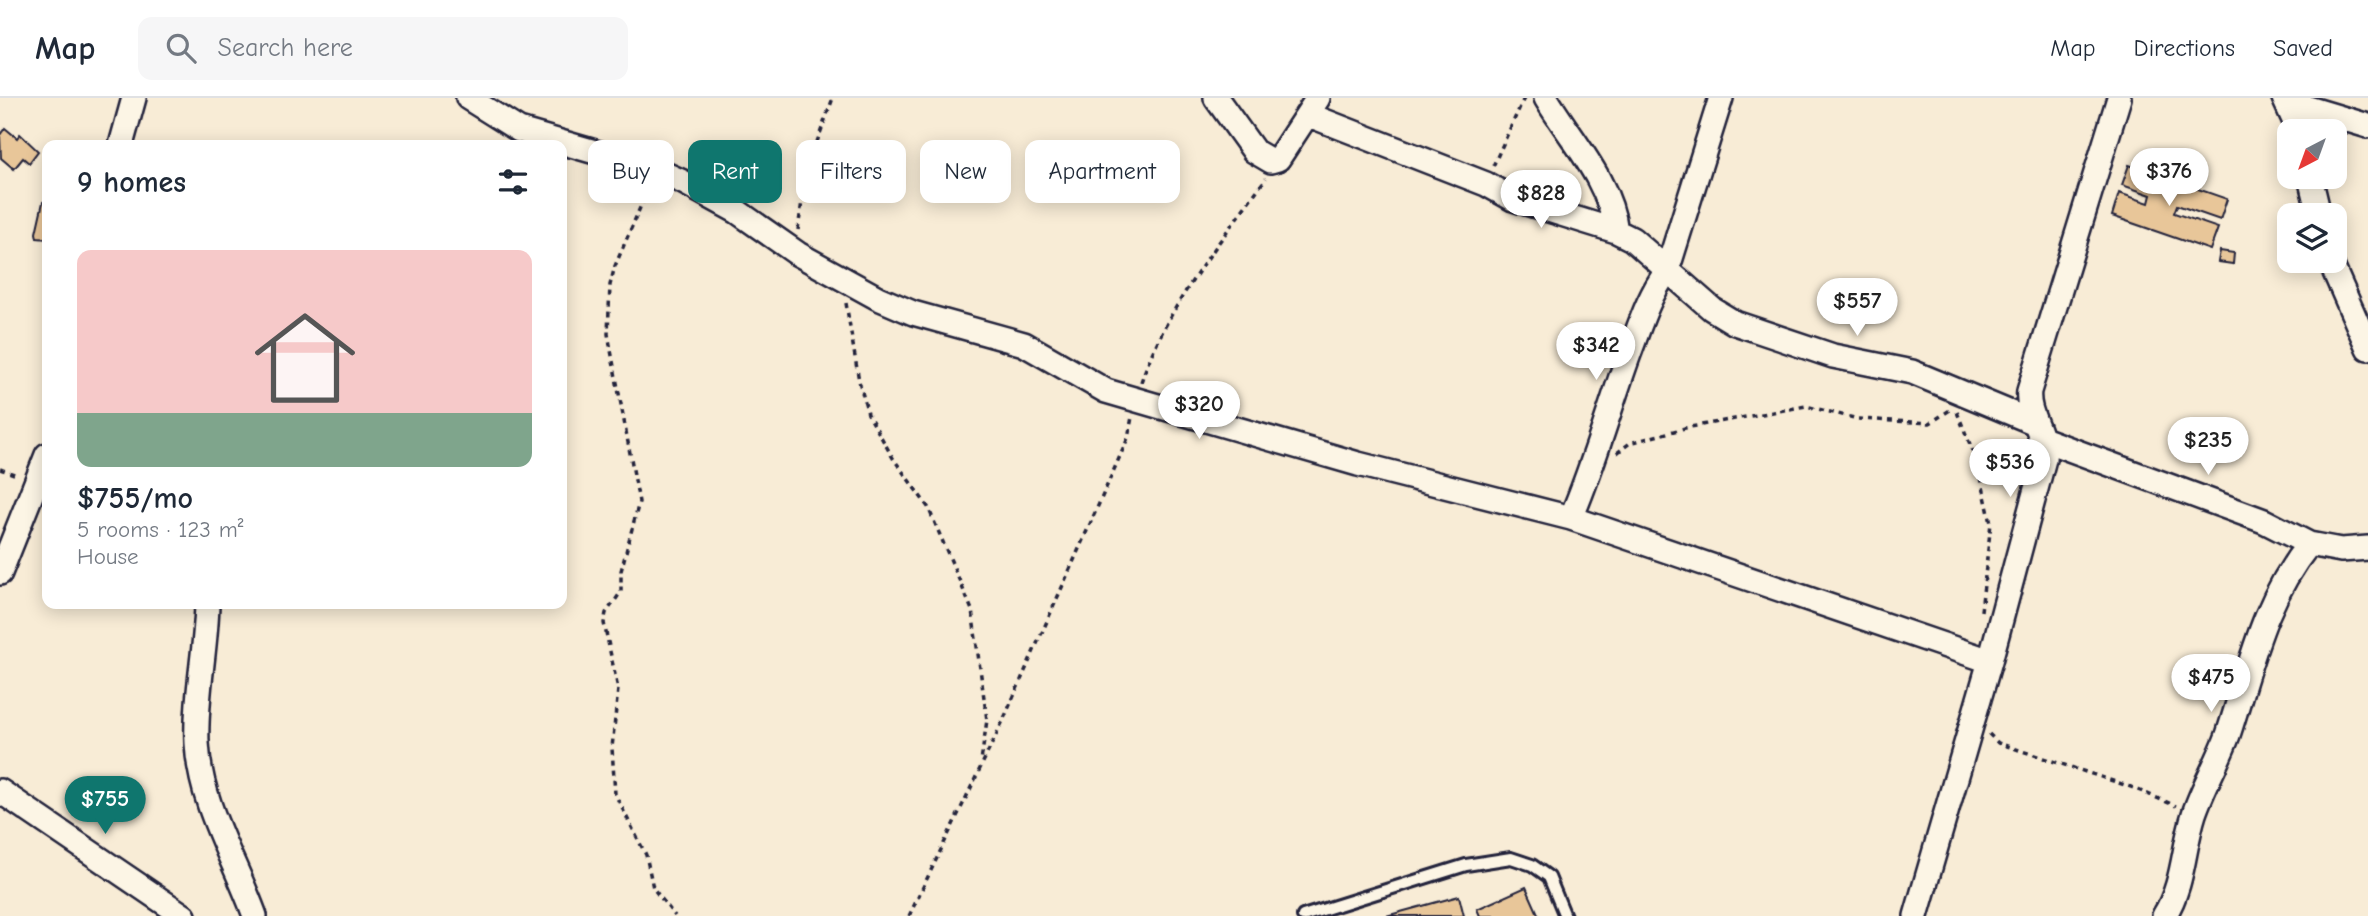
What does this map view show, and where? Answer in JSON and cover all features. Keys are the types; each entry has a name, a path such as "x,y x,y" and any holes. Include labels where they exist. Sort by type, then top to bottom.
{"street":[{"path":"122,140 135,98"},
{"path":"468,98 503,122 546,140"},
{"path":"1216,98 1262,159 1279,159 1313,106 1486,184 1513,199 1616,231 1632,239 1712,309 1757,332 1833,356 1912,372 2039,431 2263,521 2309,544 2341,550 2368,548"},
{"path":"1546,98 1603,187 1616,231"},
{"path":"1571,518 1591,473 1606,416 1652,292 1667,271 1721,98"},
{"path":"1916,916 1990,661 2043,459 2039,431 2028,405 2029,391 2116,99"},
{"path":"2286,102 2368,126"},
{"path":"2286,102 2294,119"},
{"path":"567,146 588,151"},
{"path":"674,179 738,212 798,254 842,280 913,313 1024,344 1106,391 1358,464 1571,518 1990,661"},
{"path":"2335,273 2368,348"},
{"path":"0,573 42,468"},
{"path":"2164,916 2175,900 2194,814 2227,736 2247,668 2273,598 2309,544"},
{"path":"207,609 197,730 198,755 226,849 255,916"},
{"path":"0,791 163,909 184,916"}],"lane":[{"path":"1303,916 1466,865 1511,858 1532,865 1549,877 1565,916"}],"path":[{"path":"798,254 799,214 806,172 833,98"},
{"path":"1486,184 1524,98"},
{"path":"909,916 1016,692 1128,438 1135,400 1160,334 1232,222 1279,159"},
{"path":"641,203 610,285 608,334 639,502 621,571 621,592 606,613 604,623 618,689 612,748 615,794 646,855 653,888 675,916"},
{"path":"842,280 859,381 868,414 893,458 928,507 971,610 987,720 979,767"},
{"path":"1591,473 1630,443 1728,418 1806,406 1858,419 1930,423 1955,407 1978,464 1991,523 1981,590 1982,614"},
{"path":"1974,710 1984,729 1998,743 2132,787 2194,814"}],"building":[{"path":"5,128 17,138 20,134 38,151 29,163 23,158 14,169 1,158 0,135"},
{"path":"2129,165 2227,199 2220,220 2177,205 2174,213 2218,228 2210,250 2112,216 2119,193 2149,203 2151,195 2122,185"},
{"path":"42,206 42,238 37,238"},
{"path":"2220,251 2234,253 2233,264 2218,262"},
{"path":"1526,887 1539,916 1480,916 1477,909"},
{"path":"1459,896 1464,916 1386,916"}]}
